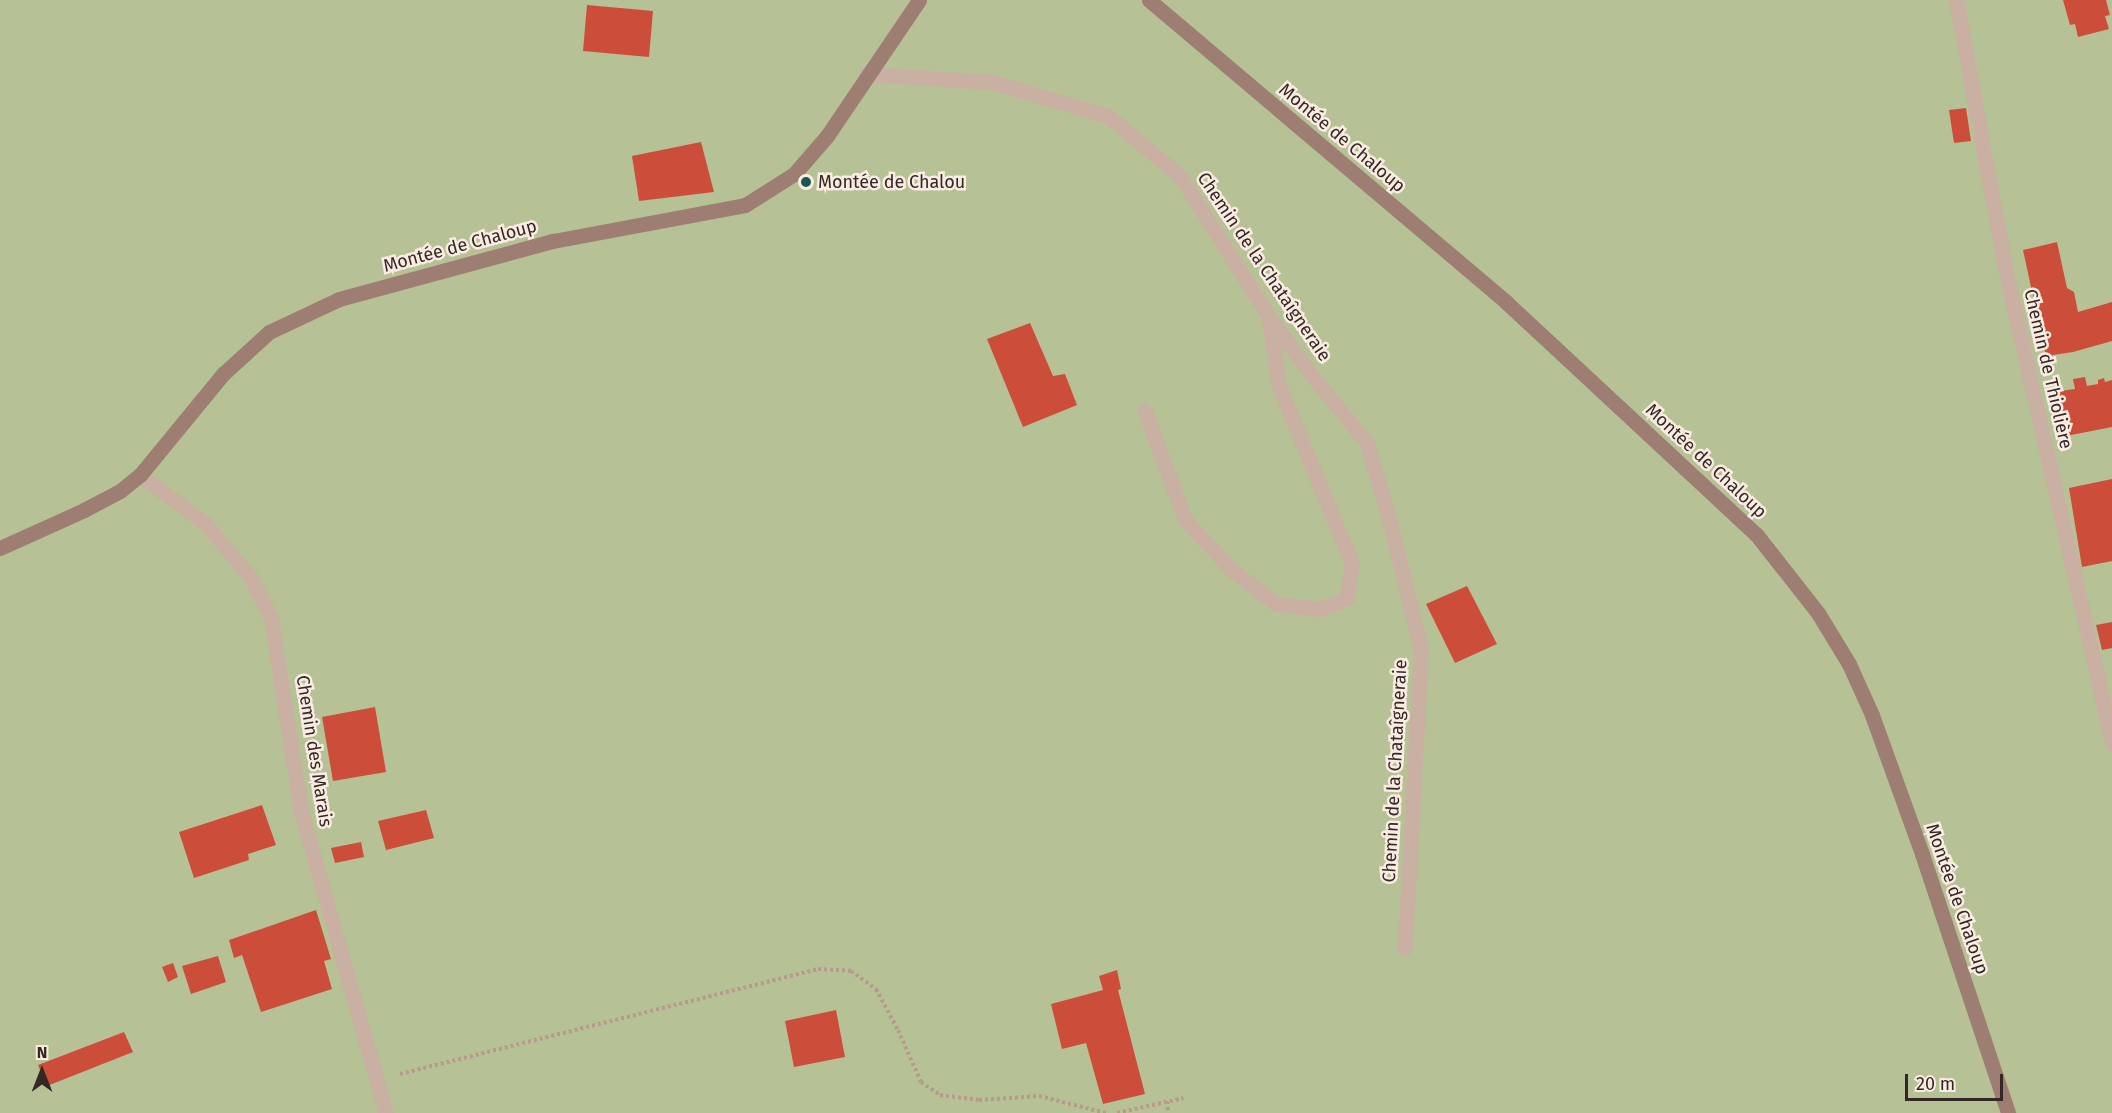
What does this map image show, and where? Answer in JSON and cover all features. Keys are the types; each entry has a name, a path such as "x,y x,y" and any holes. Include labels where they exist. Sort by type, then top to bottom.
{"main road":[{"name":"Montée de Chaloup","path":"0,548 84,510 120,490 140,475 223,374 269,332 339,299 553,241 745,205 794,174 827,136 866,74 918,0"},
{"name":"Montée de Chaloup","path":"1149,0 1507,303 1756,534 1818,614 1849,664 1872,715 1922,854 2008,1113"}],"street":[{"name":"Chemin de Thiolière","path":"1956,0 2006,272 2112,744"},
{"name":"Chemin de la Chataîgneraie","path":"866,74 992,82 1108,116 1180,176 1269,317 1313,377 1367,443 1391,526 1421,649 1405,948"},
{"path":"1145,411 1185,520 1233,571 1276,604 1320,609 1347,598 1352,564 1279,386 1269,317"},
{"name":"Chemin des Marais","path":"140,475 205,523 251,578 271,618 301,811 386,1113"}],"path":[{"path":"376,1080 818,969 851,971 876,989 898,1030 921,1082 940,1095 979,1100 1039,1096 1106,1113"},
{"path":"1117,1113 1183,1098"},
{"path":"1167,1101 1168,1113"}],"green space":[{"path":"0,0 2112,0 2112,1113 0,1113"}],"building":[{"path":"2063,0 2106,0 2110,15 2105,16 2109,29 2078,37 2075,24 2070,25"},
{"path":"587,5 653,11 649,57 583,51"},
{"path":"1966,108 1971,141 1954,143 1949,110"},
{"path":"701,142 714,192 639,201 632,156"},
{"path":"2057,242 2067,288 2074,292 2078,312 2112,302 2112,341 2073,352 2046,356 2023,250"},
{"path":"1030,323 1053,376 1065,374 1077,405 1023,427 987,339"},
{"path":"2085,377 2087,386 2098,384 2098,380 2104,378 2105,382 2112,380 2112,427 2061,437 2053,392 2075,389 2073,379"},
{"path":"2112,479 2112,561 2082,567 2069,488"},
{"path":"1467,586 1497,644 1455,663 1426,604"},
{"path":"2112,622 2112,648 2102,650 2096,625"},
{"path":"375,707 386,772 333,781 322,717"},
{"path":"262,805 276,845 248,854 249,860 194,878 179,832"},
{"path":"426,810 434,838 386,850 378,821"},
{"path":"361,842 364,857 335,863 331,848"},
{"path":"316,910 331,959 324,961 332,989 261,1012 242,955 234,958 229,940"},
{"path":"218,956 226,982 191,994 182,966"},
{"path":"173,963 178,977 168,982 162,967"},
{"path":"1117,970 1121,989 1118,990 1145,1094 1103,1104 1086,1043 1062,1049 1051,1004 1103,990 1099,976"},
{"path":"836,1010 845,1057 794,1067 785,1021"},
{"path":"124,1032 133,1052 47,1086 38,1065"}],"place":[{"name":"Montée de Chalou","path":"806,182"}]}
